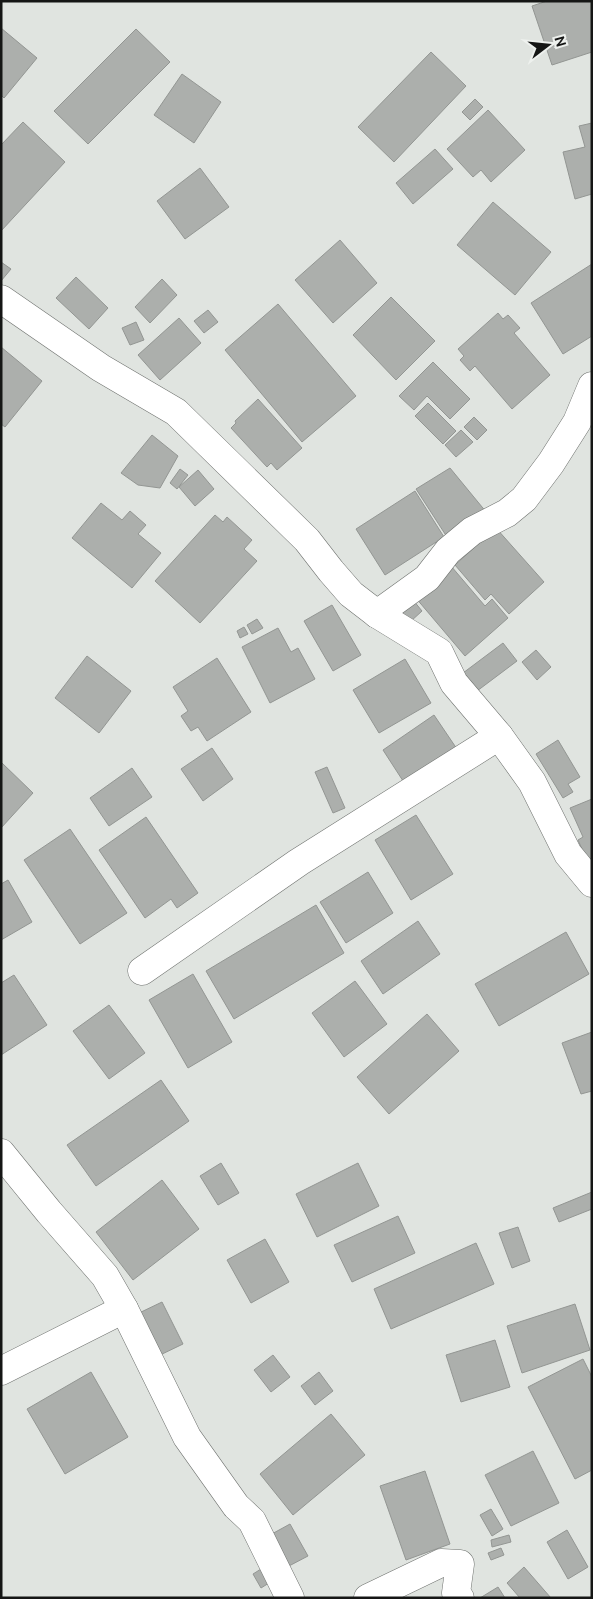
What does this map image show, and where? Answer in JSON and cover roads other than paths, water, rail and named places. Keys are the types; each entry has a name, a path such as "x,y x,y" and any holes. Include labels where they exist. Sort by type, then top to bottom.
{"street":[{"path":"1,300 101,368 176,412 307,540 351,594 377,614 439,652 454,683 499,736 532,782 568,854 592,883"},
{"path":"377,614 427,578 448,551 472,531 507,512 524,499 551,463 577,422 592,386"},
{"path":"142,971 299,862 499,736"},
{"path":"1,1153 105,1276 124,1308 187,1437 236,1506 252,1521 290,1598"},
{"path":"1,1371 124,1308"},
{"path":"368,1598 441,1563 460,1564 456,1593 460,1598"}]}
